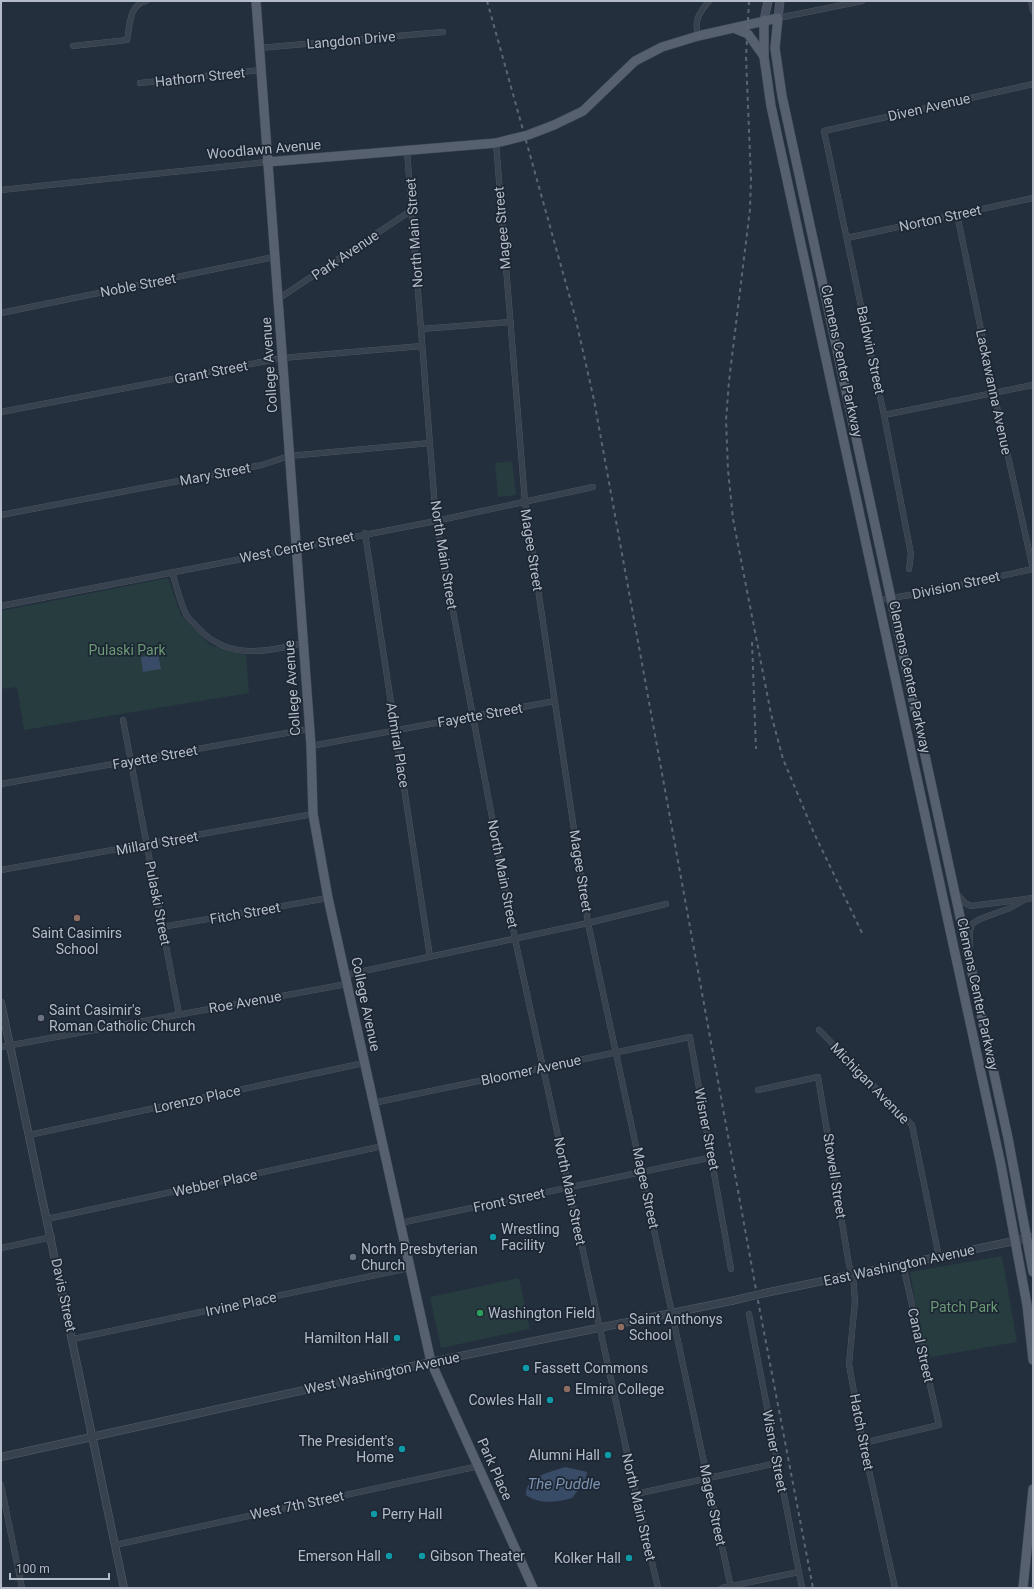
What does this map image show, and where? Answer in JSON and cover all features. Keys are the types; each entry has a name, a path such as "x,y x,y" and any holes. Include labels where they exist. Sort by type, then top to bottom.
{"main road":[{"name":"College Avenue","path":"256,1 311,746 313,814 328,898 431,1362"},
{"name":"Clemens Center Parkway","path":"768,1 764,20 764,57 773,113 1000,1159 1027,1305 1033,1360"},
{"name":"Clemens Center Parkway","path":"780,1 775,48 782,96 890,599 1030,1238 1033,1272"},
{"name":"Woodlawn Avenue","path":"267,162 496,143 528,134 554,125 582,110 635,61 662,47 698,36 778,18"},
{"path":"734,28 748,34 764,57"},
{"name":"Park Place","path":"431,1362 533,1588"},
{"path":"1023,1588 1033,1489"}],"street":[{"path":"73,46 126,40 134,9 140,2 146,1"},
{"path":"698,36 695,26 701,11 709,1"},
{"path":"778,18 862,1"},
{"path":"1031,1 1033,11"},
{"name":"Langdon Drive","path":"259,48 443,32"},
{"name":"Hathorn Street","path":"140,83 260,70"},
{"name":"Diven Avenue","path":"824,131 1033,84"},
{"name":"Baldwin Street","path":"824,131 884,415 911,554 910,569"},
{"name":"Magee Street","path":"496,143 525,502 588,923 731,1587"},
{"name":"North Main Street","path":"407,151 436,521 515,939 636,1494 658,1588"},
{"name":"Woodlawn Avenue","path":"1,190 267,162"},
{"name":"Norton Street","path":"847,238 1033,198"},
{"name":"Park Avenue","path":"278,299 412,210"},
{"name":"Lackawanna Avenue","path":"957,214 994,393 1033,569"},
{"name":"Noble Street","path":"1,313 274,257"},
{"path":"421,329 510,322"},
{"name":"Grant Street","path":"1,412 282,358 422,346"},
{"path":"884,415 1033,385"},
{"name":"Mary Street","path":"1,515 262,465 289,456 430,443"},
{"name":"West Center Street","path":"1,606 365,533 436,521 593,487"},
{"name":"Admiral Place","path":"365,533 430,957"},
{"name":"Division Street","path":"879,600 1033,569"},
{"path":"172,572 187,616 217,644 250,652 276,649 303,643"},
{"name":"Fayette Street","path":"311,746 555,701"},
{"name":"Pulaski Street","path":"123,720 179,1014"},
{"name":"Fayette Street","path":"1,784 309,729"},
{"name":"Millard Street","path":"1,870 313,814"},
{"path":"954,889 965,903 971,906 1033,898"},
{"name":"Fitch Street","path":"162,927 328,898"},
{"path":"970,961 970,931 972,924 980,918 1010,908 1026,899"},
{"name":"Roe Avenue","path":"1,1047 179,1014 346,979 430,957 588,923 666,904"},
{"name":"Davis Street","path":"1,1003 46,1219 52,1237 91,1436 124,1588"},
{"name":"Michigan Avenue","path":"819,1030 912,1125 939,1257"},
{"name":"Bloomer Avenue","path":"373,1103 690,1037"},
{"name":"Wisner Street","path":"690,1037 731,1269"},
{"name":"Lorenzo Place","path":"29,1135 364,1063"},
{"name":"Stowell Street","path":"758,1090 818,1077 849,1265 853,1275"},
{"name":"Webber Place","path":"46,1219 383,1146"},
{"name":"Front Street","path":"400,1223 712,1157"},
{"path":"1,1248 52,1237"},
{"name":"East Washington Avenue","path":"765,1293 1030,1238"},
{"name":"Canal Street","path":"863,1443 939,1425 903,1264"},
{"name":"Irvine Place","path":"73,1339 409,1268"},
{"name":"Hatch Street","path":"853,1275 854,1301 849,1364 863,1443 895,1588"},
{"name":"West Washington Avenue","path":"1,1457 431,1362 765,1293"},
{"name":"Wisner Street","path":"749,1314 802,1588"},
{"path":"636,1494 777,1463"},
{"name":"West 7th Street","path":"115,1545 479,1466"},
{"path":"1,1485 22,1588"},
{"path":"722,1588 798,1572"}],"green space":[{"path":"512,461 516,495 498,497 495,463"},
{"name":"Pulaski Park","path":"168,578 181,615 210,645 246,655 249,693 24,730 17,687 1,689 1,611"},
{"name":"Patch Park","path":"1002,1256 1017,1342 925,1358 910,1272"},
{"name":"Washington Field","path":"519,1278 530,1329 441,1348 430,1297"}],"water":[{"path":"158,654 161,669 143,672 141,657"},
{"name":"The Puddle","path":"565,1467 587,1472 585,1481 572,1498 549,1502 537,1500 526,1495 530,1483 534,1479"}],"railway":[{"path":"487,1 575,316 594,400 759,1306 813,1588"},
{"path":"749,1 746,57 751,179 750,209 729,381 726,420 728,470 733,519 771,714 783,759 814,833 863,935"},
{"path":"752,642 756,749"}],"place":[{"name":"Saint Casimirs School","path":"77,918"},
{"name":"Saint Casimir's Roman Catholic Church","path":"41,1018"},
{"name":"Wrestling Facility","path":"493,1237"},
{"name":"North Presbyterian Church","path":"353,1257"},
{"name":"Washington Field","path":"480,1313"},
{"name":"Saint Anthonys School","path":"621,1327"},
{"name":"Hamilton Hall","path":"397,1338"},
{"name":"Fassett Commons","path":"526,1368"},
{"name":"Elmira College","path":"567,1389"},
{"name":"Cowles Hall","path":"550,1400"},
{"name":"The President's Home","path":"402,1449"},
{"name":"Alumni Hall","path":"608,1455"},
{"name":"Perry Hall","path":"374,1514"},
{"name":"Emerson Hall","path":"389,1556"},
{"name":"Gibson Theater","path":"422,1556"},
{"name":"Kolker Hall","path":"629,1558"}]}
